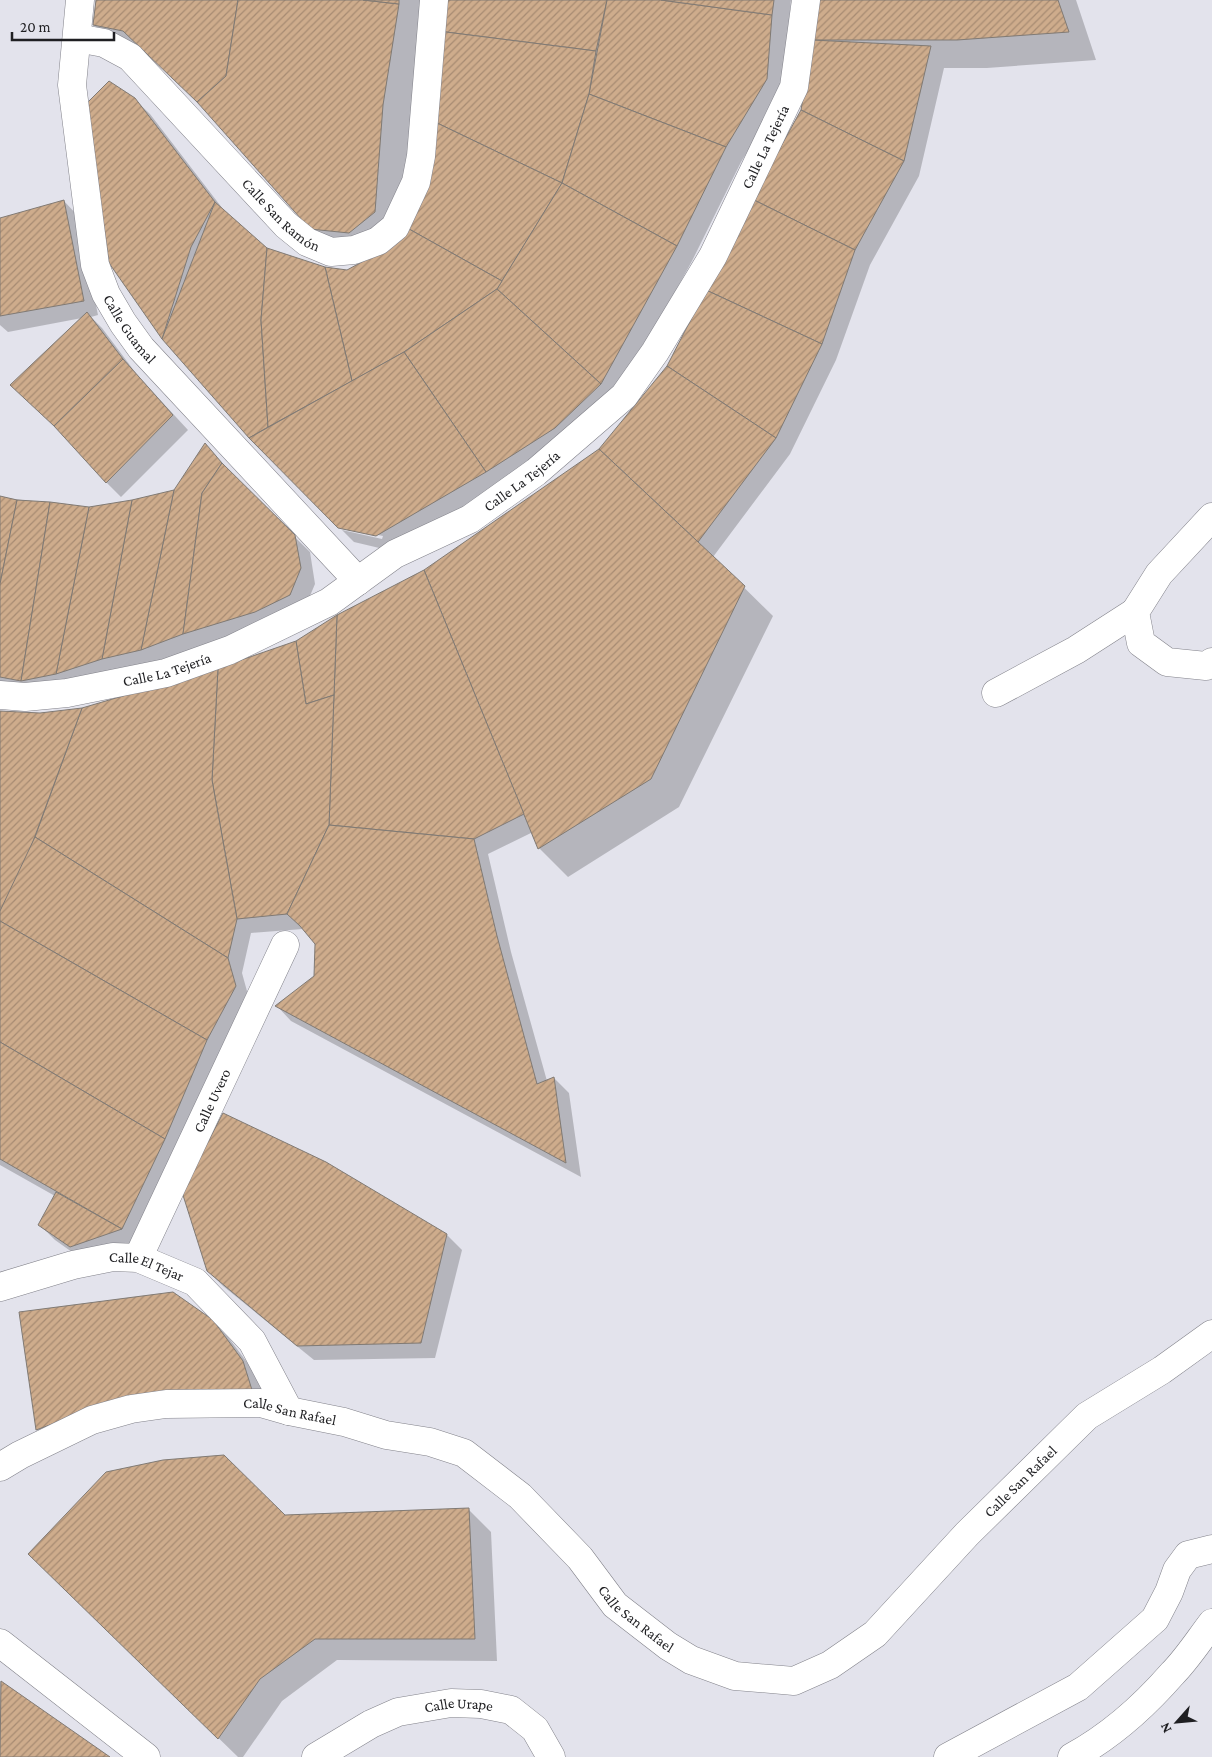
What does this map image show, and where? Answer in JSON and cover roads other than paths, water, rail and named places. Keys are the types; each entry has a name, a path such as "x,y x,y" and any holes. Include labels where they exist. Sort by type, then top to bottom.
{"street":[{"name":"Calle Guamal","path":"80,0 72,85 95,265 106,294 123,323 141,348 358,581"},
{"name":"Calle San Ramón","path":"77,38 104,43 130,56 286,225 307,242 331,252 354,250 378,241 394,227 416,182 421,156 434,0"},
{"name":"Calle La Tejería","path":"0,695 25,697 67,693 166,673 230,650 329,602 395,554 470,519 536,472 624,396 655,352 712,256 794,87 806,0"},
{"path":"996,693 1076,650 1135,612 1159,574 1212,517"},
{"path":"1135,612 1141,643 1167,662 1206,666 1212,662"},
{"name":"Calle Uvero","path":"138,1258 286,945"},
{"name":"Calle El Tejar","path":"0,1287 73,1265 113,1257 138,1258 195,1282 252,1341 289,1411"},
{"name":"Calle San Rafael","path":"0,1467 20,1455 92,1420 131,1409 166,1404 261,1403 289,1411 344,1422 386,1435 430,1442 464,1453 520,1496 580,1558 615,1605 668,1646 691,1660 735,1676 794,1681 830,1665 875,1634 968,1534 1087,1416 1162,1370 1212,1334"},
{"path":"948,1757 1078,1687 1155,1619 1169,1592 1177,1570 1188,1555 1212,1549"},
{"path":"1072,1757 1104,1736 1133,1712 1173,1674 1212,1623"},
{"path":"0,1642 146,1757"},
{"name":"Calle Urape","path":"316,1757 372,1724 398,1712 451,1703 481,1704 511,1710 535,1729 551,1757"},
{"name":"Calle Urape","path":"330,1757 349,1737"}]}
